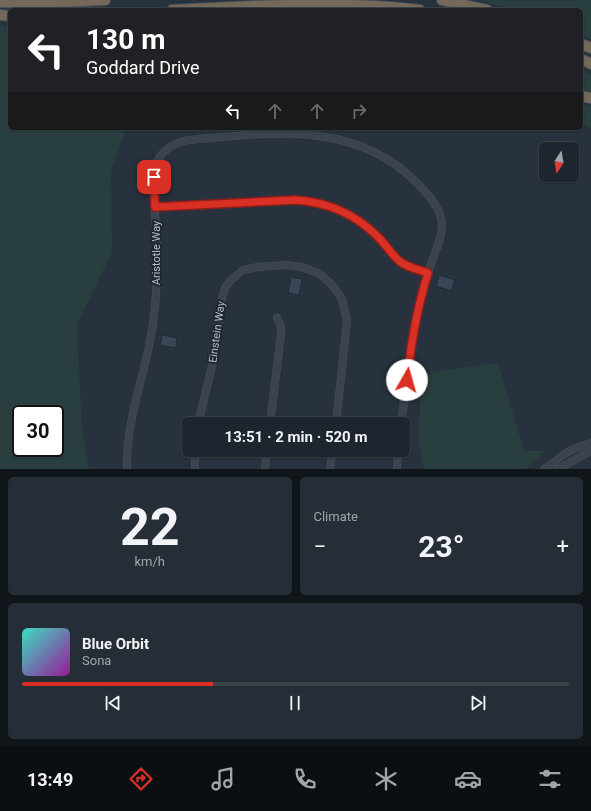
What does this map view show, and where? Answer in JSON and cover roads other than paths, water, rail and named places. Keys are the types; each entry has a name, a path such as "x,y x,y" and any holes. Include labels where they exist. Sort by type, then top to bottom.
{"highway":[{"path":"0,2 37,3 105,0"},
{"path":"442,0 478,8"},
{"path":"211,8 342,3 404,8"},
{"path":"270,5 314,8"}],"street":[{"name":"Aristotle Way","path":"128,469 128,435 131,417 149,347 155,298 157,243 154,177 156,166 164,152 180,142 217,138 293,134 318,135 334,138 363,147 390,161 414,180 432,199 437,208 442,226 441,237 420,300 412,338 402,417"},
{"path":"155,207 295,200 326,204 356,218 383,242 396,258 403,263 428,273"},
{"name":"Einstein Way","path":"200,417 211,371 222,298 225,288 230,281 244,270 258,267 286,265 302,267 320,274 333,286 342,299 347,321 337,417"},
{"path":"271,417 282,334 281,326 277,318"},
{"path":"556,466 563,455 578,447 591,443"},
{"path":"544,469 556,466 591,451"},
{"path":"195,457 195,469"},
{"path":"265,469 266,457"},
{"path":"330,469 332,457"},
{"path":"397,469 398,457"}]}
